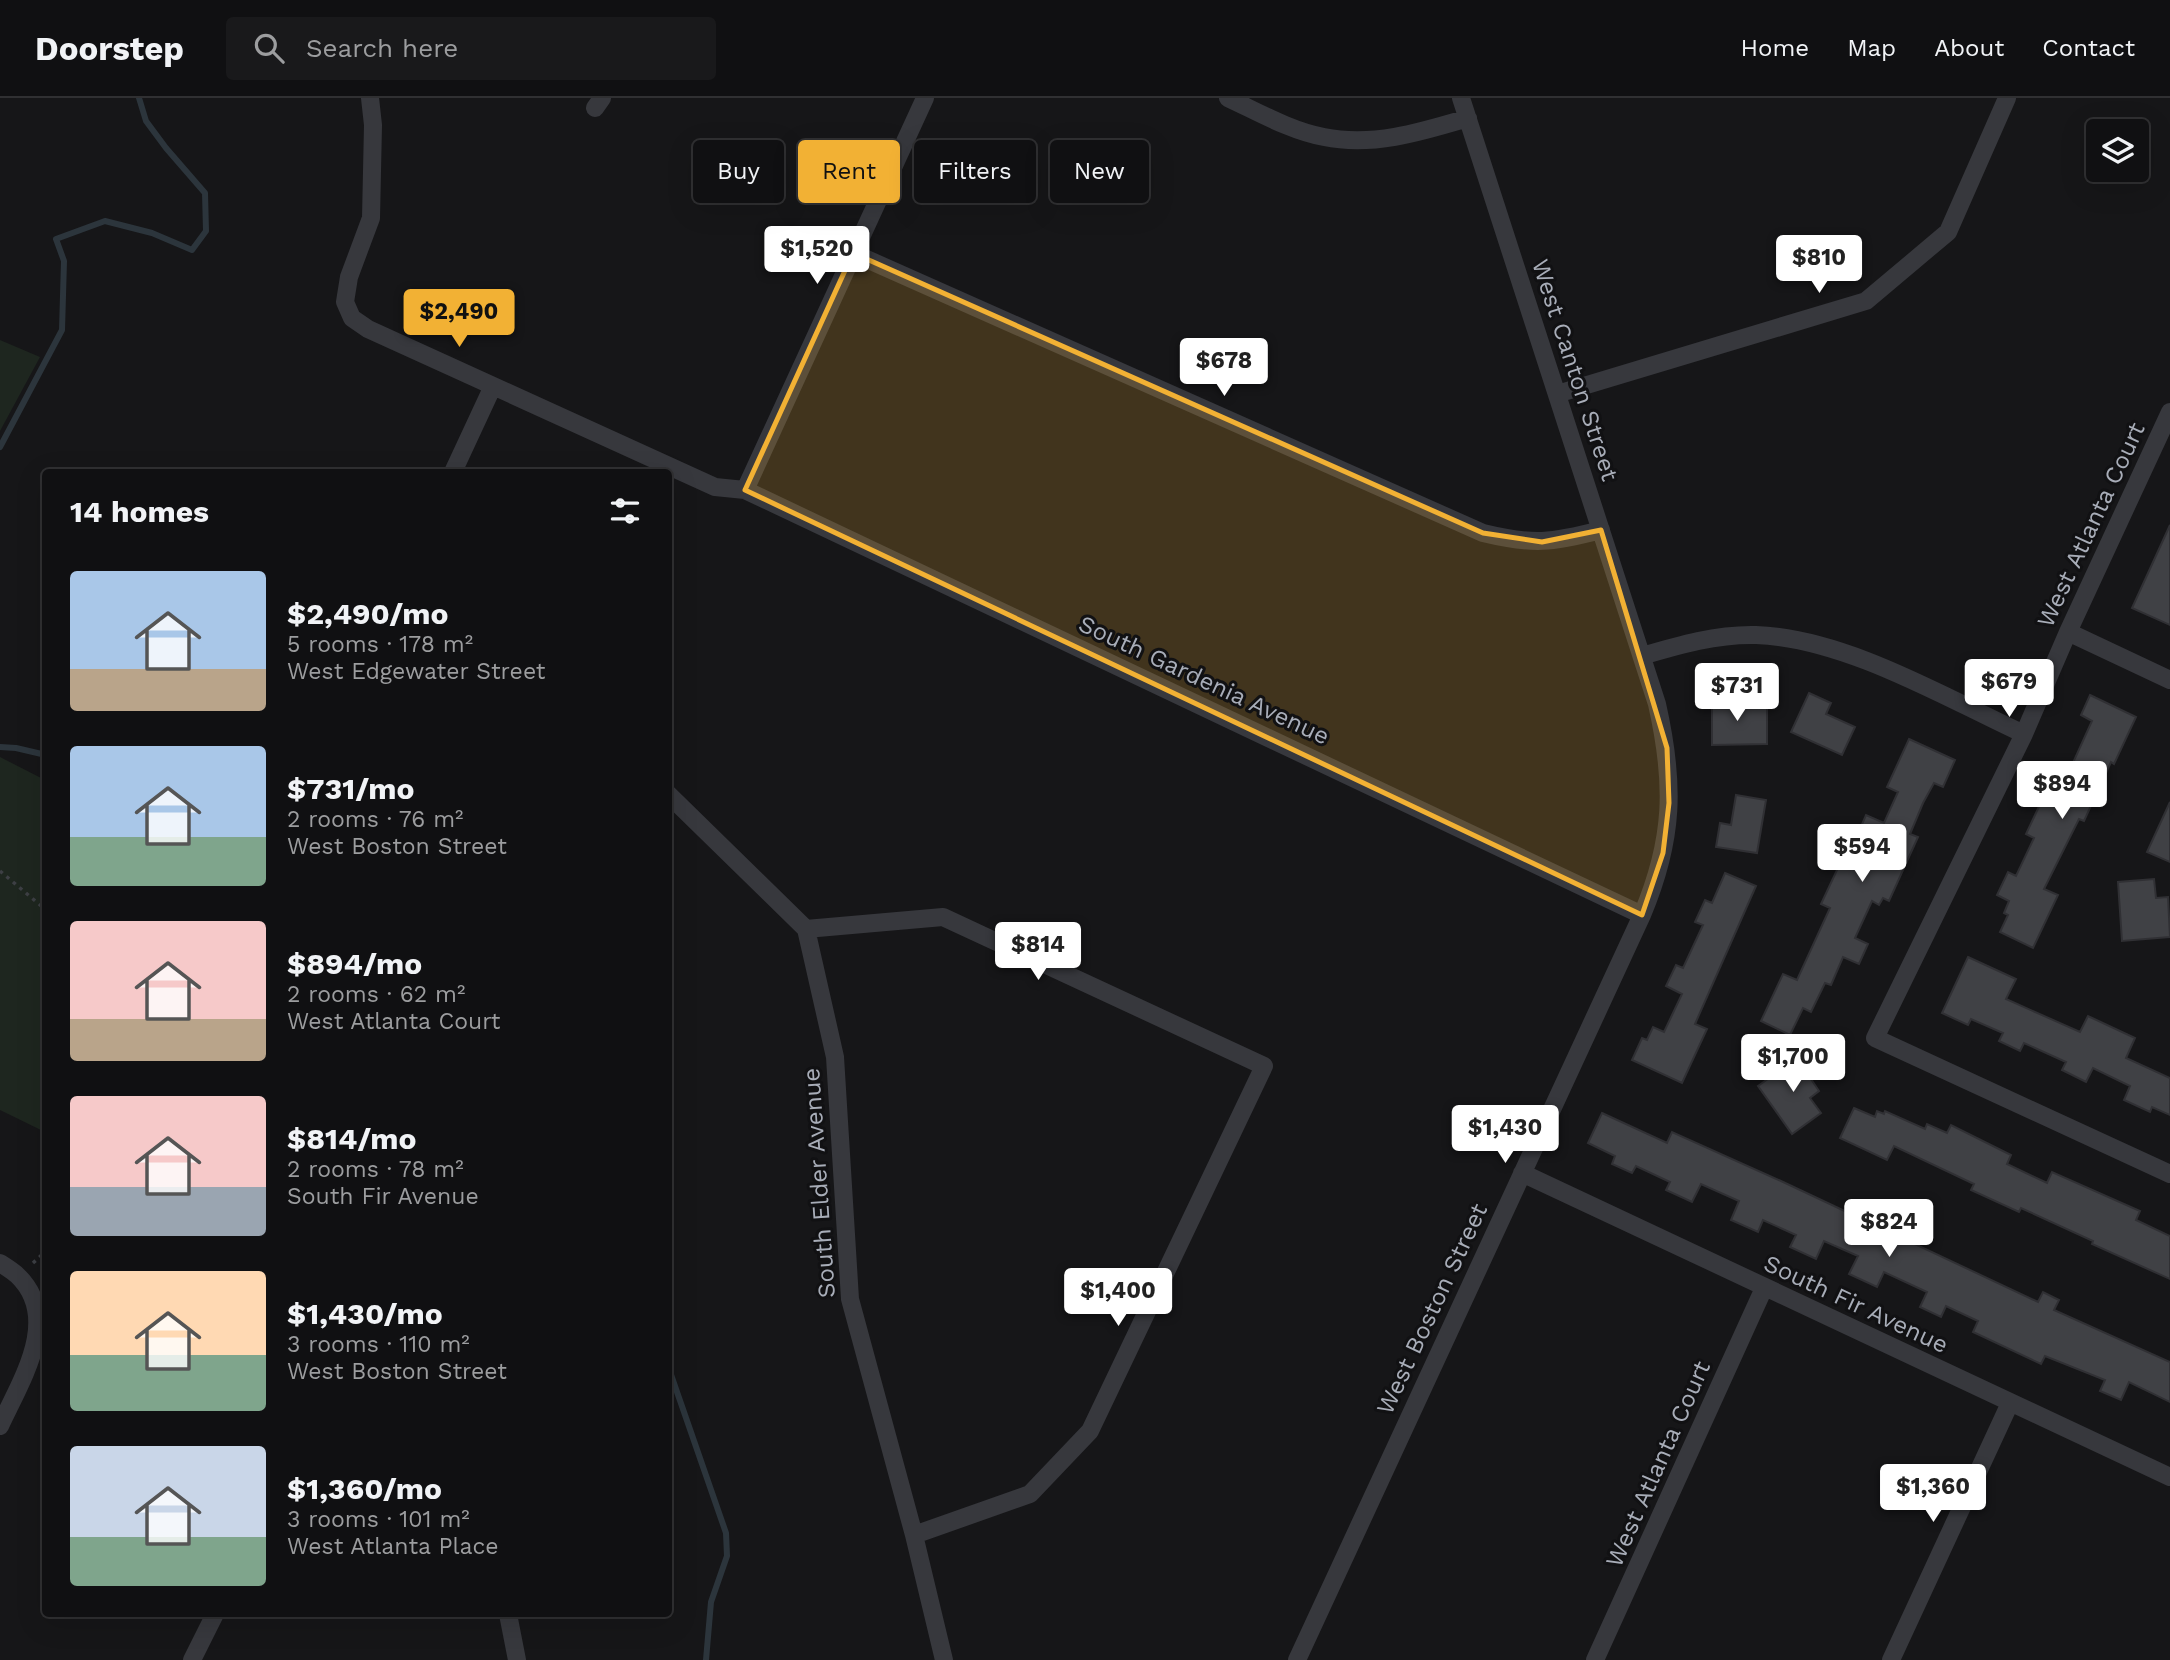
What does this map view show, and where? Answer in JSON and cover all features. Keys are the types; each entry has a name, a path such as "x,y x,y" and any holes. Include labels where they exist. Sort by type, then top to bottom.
{"street":[{"name":"South Gardenia Avenue","path":"370,98 373,125 371,218 349,277 345,302 352,318 368,329 715,487 745,489 1642,915"},
{"path":"745,489 925,98"},
{"path":"1228,98 1321,137 1347,141 1371,141 1400,136 1468,118"},
{"name":"West Canton Street","path":"1461,98 1642,656"},
{"path":"1557,394 1866,301 1948,232 2007,98"},
{"path":"853,253 1483,533 1517,541 1542,542 1601,530"},
{"path":"454,469 493,386"},
{"name":"West Atlanta Court","path":"2170,412 2024,734 1875,1038 2170,1174"},
{"path":"2068,632 2170,680"},
{"path":"1642,656 1715,638 1755,635 1793,639 1837,649 2024,734"},
{"name":"West Boston Street","path":"1297,1660 1656,880 1663,853 1669,803 1669,774 1667,748 1657,704 1642,656"},
{"path":"672,798 806,929 943,917 1264,1066 1090,1431 1030,1494 914,1535"},
{"name":"South Elder Avenue","path":"806,929 835,1057 850,1299 914,1535 944,1660"},
{"name":"South Fir Avenue","path":"1522,1173 2170,1477"},
{"path":"0,1264 19,1276 33,1299 39,1322 34,1351 0,1426"},
{"name":"West Atlanta Court","path":"1595,1660 1764,1288"},
{"path":"1891,1660 2010,1403"},
{"path":"192,1660 214,1617"},
{"path":"509,1617 517,1660"}],"path":[{"path":"0,871 42,908"}],"highlighted area":[{"path":"853,253 1483,533 1542,542 1601,530 1667,748 1669,803 1663,853 1642,915 745,490"}],"shaded area":[{"path":"0,340 40,357 0,431"},
{"path":"0,757 42,778 42,1131 0,1110"}],"building":[{"path":"2170,525 2170,625 2132,608"},
{"path":"1809,693 1831,703 1826,714 1855,727 1842,755 1791,732"},
{"path":"1712,695 1737,695 1737,708 1767,708 1767,744 1712,745"},
{"path":"2090,695 2136,717 2114,764 2111,762 2084,821 2079,819 2044,889 2058,895 2033,948 2000,932 2008,915 2004,913 2009,901 1997,895 2008,872 2016,876 2034,838 2026,834 2052,779 2058,783 2062,774 2067,776 2092,721 2081,715"},
{"path":"1909,739 1955,760 1943,787 1934,783 1923,803 1910,834 1918,837 1889,901 1883,898 1879,905 1872,901 1855,938 1868,944 1859,964 1843,957 1831,985 1825,983 1811,1012 1803,1008 1790,1035 1761,1021 1783,974 1797,980 1830,908 1821,904 1844,855 1848,857 1866,815 1884,823 1898,792 1887,787"},
{"path":"1736,795 1766,800 1757,853 1716,847 1720,823 1731,825"},
{"path":"2170,802 2170,862 2147,852"},
{"path":"1725,873 1756,886 1695,1024 1707,1029 1682,1083 1632,1060 1642,1038 1647,1040 1653,1027 1664,1032 1682,994 1666,986 1676,965 1683,968 1703,925 1695,922 1705,900 1712,903"},
{"path":"2154,879 2156,898 2168,897 2170,937 2122,941 2118,882"},
{"path":"1968,957 2016,979 2006,999 2080,1032 2088,1016 2135,1038 2126,1058 2170,1078 2170,1115 2152,1107 2150,1112 2124,1100 2130,1086 2093,1068 2086,1082 2062,1070 2066,1062 2024,1043 2020,1051 1999,1041 2003,1033 1971,1019 1968,1025 1942,1013"},
{"path":"1803,1054 1817,1075 1811,1079 1819,1091 1810,1098 1821,1113 1792,1134 1758,1086"},
{"path":"1854,1108 1875,1117 1877,1111 1884,1114 1885,1111 1925,1129 1927,1124 1947,1133 1951,1125 2011,1155 2007,1164 2047,1183 2052,1172 2140,1211 2136,1220 2170,1236 2170,1279 2021,1208 2019,1212 1971,1190 1974,1184 1894,1146 1887,1160 1840,1138"},
{"path":"1602,1113 1667,1143 1672,1132 2038,1302 2043,1292 2059,1300 2054,1310 2170,1362 2170,1402 2129,1382 2121,1400 2100,1391 2105,1380 2045,1356 2041,1364 1973,1332 1978,1321 1946,1306 1941,1317 1920,1307 1927,1292 1884,1272 1877,1287 1849,1274 1858,1256 1824,1241 1816,1259 1790,1247 1796,1235 1763,1220 1758,1232 1731,1220 1739,1201 1701,1184 1692,1202 1666,1190 1670,1182 1636,1166 1632,1173 1612,1164 1615,1156 1588,1143"}],"waterway":[{"path":"0,447 62,330 64,261 56,239 105,221 152,233 192,250 206,231 205,193 146,121 139,98"},
{"path":"0,747 42,754"},
{"path":"672,1378 726,1533 727,1556 711,1602 706,1660"}]}
